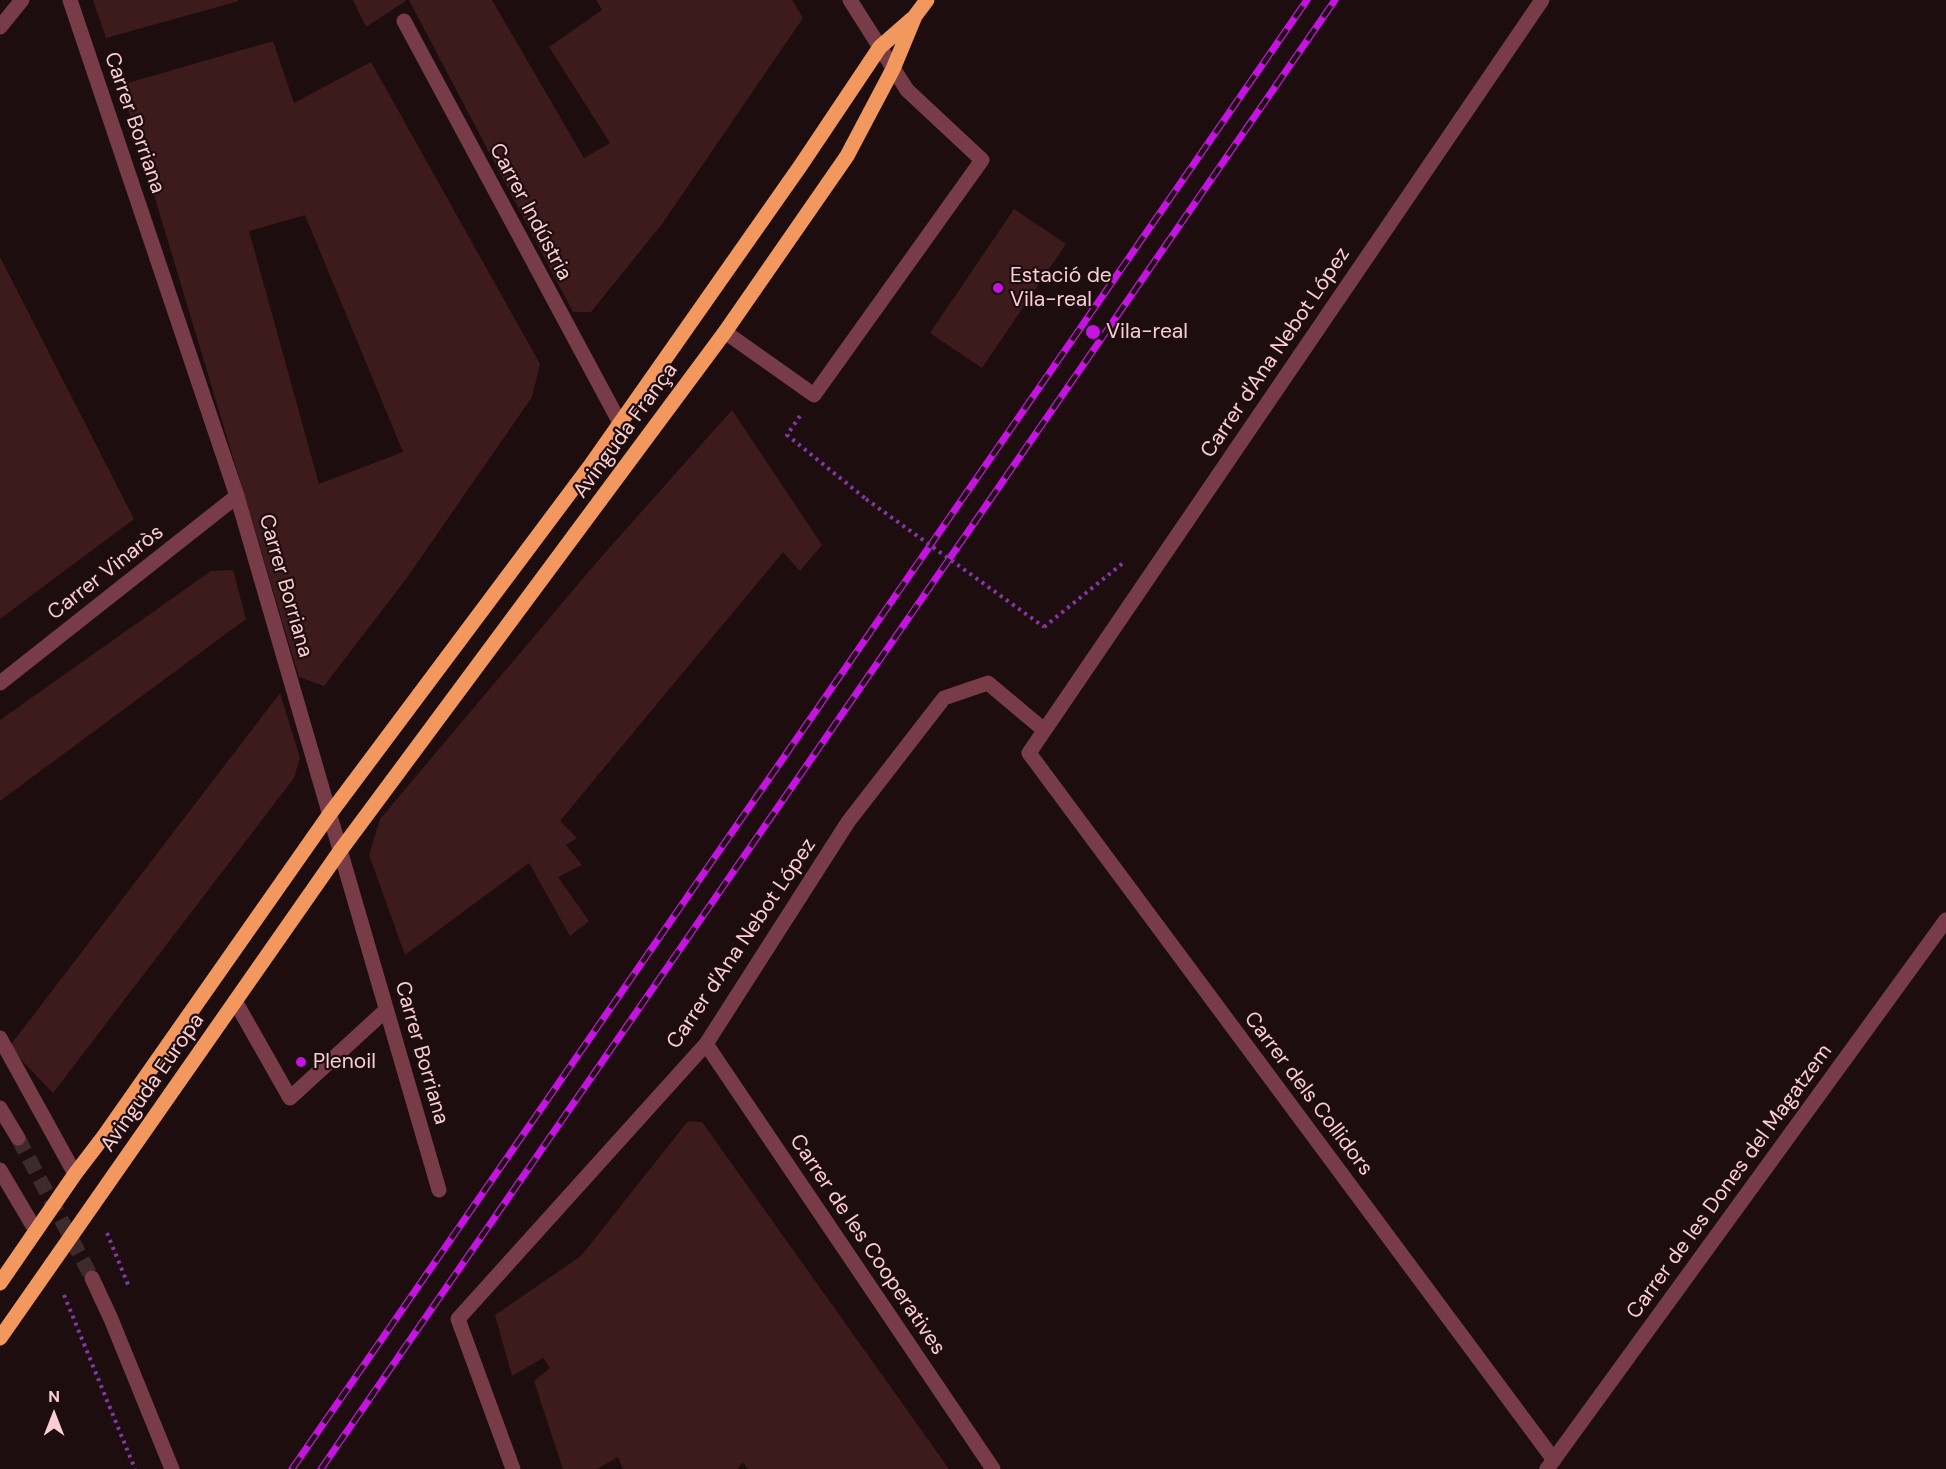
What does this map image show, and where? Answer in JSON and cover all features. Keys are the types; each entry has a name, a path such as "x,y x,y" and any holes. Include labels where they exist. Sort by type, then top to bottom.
{"main road":[{"name":"Avinguda França","path":"329,815 590,466 880,47 915,16 927,0"},
{"name":"Avinguda França","path":"340,851 725,332 847,156 893,69 915,16"},
{"name":"Avinguda Europa","path":"0,1284 329,815"},
{"name":"Avinguda Europa","path":"0,1338 340,851"}],"street":[{"path":"0,27 22,0"},
{"name":"Carrer Borriana","path":"70,0 237,496 439,1190"},
{"path":"725,332 814,395 982,160 906,90 850,0"},
{"name":"Carrer d'Ana Nebot López","path":"1029,753 1542,0"},
{"name":"Carrer Indústria","path":"404,21 620,423"},
{"name":"Carrer Vinaròs","path":"0,683 237,496"},
{"name":"Carrer d'Ana Nebot López","path":"513,1469 458,1319 706,1044 848,822 944,698 988,683 1044,730"},
{"name":"Carrer dels Collidors","path":"1029,753 1551,1464"},
{"name":"Carrer de les Dones del Magatzem","path":"1551,1464 1946,920"},
{"path":"235,1001 290,1098 386,1010"},
{"path":"0,1038 75,1174"},
{"name":"Carrer de les Cooperatives","path":"706,1044 993,1469"},
{"path":"0,1107 18,1138"},
{"path":"0,1170 36,1231"},
{"path":"92,1278 172,1469"}],"path":[{"path":"814,395 787,435 866,499 1044,627 1129,559 1150,574"},
{"path":"52,1265 135,1469"}],"building":[{"path":"93,0 238,0 239,1 106,38"},
{"path":"353,0 407,0 366,27"},
{"path":"409,0 492,0 584,158 610,143 549,47 602,10 596,0 792,0 803,18 662,224 591,312 573,312"},
{"path":"273,41 294,103 371,62 540,364 532,397 406,579 324,686 299,677 121,85","holes":["305,215 403,452 319,484 249,231"]},
{"name":"Estació de Vila-real","path":"1014,209 1066,244 982,368 930,333"},
{"path":"0,257 134,519 0,619"},
{"path":"732,410 822,545 800,571 783,552 560,821 577,838 566,845 582,865 558,877 589,921 570,936 529,863 405,955 369,855 380,819 596,563"},
{"path":"233,570 246,619 0,801 0,720 211,571"},
{"path":"280,693 300,758 294,778 53,1093 9,1047"},
{"path":"688,1121 702,1122 949,1469 748,1469 743,1462 737,1469 623,1469 618,1457 597,1469 563,1469 534,1381 550,1368 543,1358 512,1376 495,1315 581,1256"}],"tunnel":[{"path":"18,1138 92,1278"}],"railway":[{"path":"292,1469 1307,0"},
{"path":"321,1469 1335,0"}],"place":[{"name":"Estació de Vila-real","path":"998,288"},
{"name":"Vila-real","path":"1093,332"},
{"name":"Plenoil","path":"301,1062"}]}
